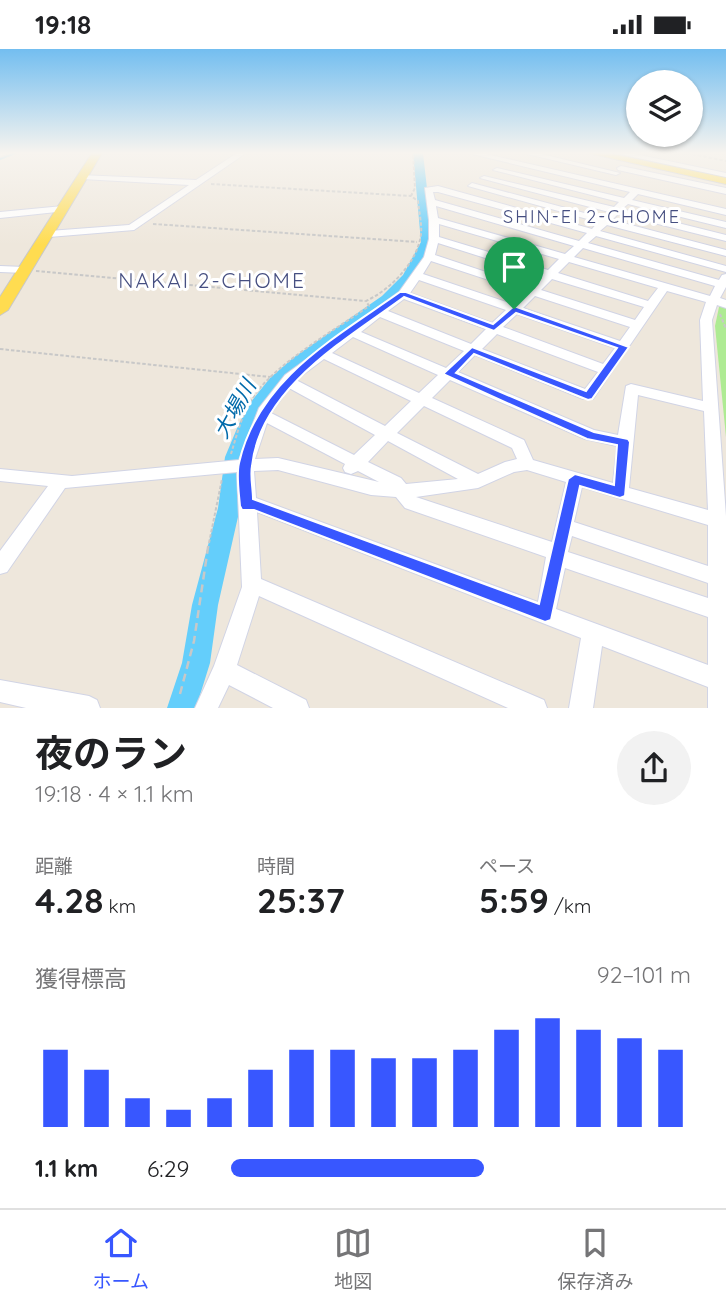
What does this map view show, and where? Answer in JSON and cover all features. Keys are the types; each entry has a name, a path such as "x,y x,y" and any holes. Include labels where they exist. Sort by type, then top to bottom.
{"main road":[{"path":"0,310 78,184"}],"street":[{"path":"49,234 131,228 198,184"},
{"path":"457,195 475,184"},
{"path":"450,223 510,184 726,239"},
{"path":"553,184 726,226"},
{"path":"604,184 726,212"},
{"path":"705,207 721,184"},
{"path":"472,186 726,253"},
{"path":"206,708 223,670 252,587 247,506 234,466 263,415 288,382 321,353 403,294 429,257 433,219 428,190 438,189 592,232 722,290"},
{"path":"340,479 636,191"},
{"path":"430,202 580,244 722,290"},
{"path":"0,215 64,209"},
{"path":"433,219 665,286 722,290"},
{"path":"433,239 652,306"},
{"path":"429,257 639,326"},
{"path":"0,269 25,270"},
{"path":"416,275 624,347"},
{"path":"379,312 588,396 665,286"},
{"path":"720,708 723,682 719,578 722,522 720,439 711,408 706,320 722,290"},
{"path":"403,294 606,370"},
{"path":"351,332 591,435 623,442"},
{"path":"321,353 518,444 527,464"},
{"path":"288,382 478,482"},
{"path":"620,492 623,442 631,389 711,408"},
{"path":"263,415 395,483 411,503 720,612"},
{"path":"0,475 60,482 278,464 371,488 403,491 478,482 511,466 527,464 722,522"},
{"path":"545,614 575,479"},
{"path":"0,566 60,482"},
{"path":"247,506 254,504 723,682"},
{"path":"566,527 719,578"},
{"path":"252,587 260,587 536,708"},
{"path":"582,708 593,633"},
{"path":"223,670 298,708"},
{"path":"0,691 89,708"}],"path":[{"path":"25,270 366,301 377,298 402,272 421,237 418,201 411,196 211,184"},
{"path":"411,196 415,184"},
{"path":"142,221 418,243"},
{"path":"722,290 726,329"},
{"path":"180,694 194,641 204,565 254,395 270,377 369,306 366,301"},
{"path":"0,349 270,377"}],"green space":[{"path":"719,307 726,307 726,437 715,326"}],"waterway":[{"name":"大場川","path":"181,708 196,663 205,605 229,508 235,457 248,426 257,407 276,382 299,362 387,299 409,277 427,242 421,184"}],"district":[{"name":"SHIN-EI 2-CHOME","path":"592,217"},
{"name":"NAKAI 2-CHOME","path":"212,281"}],"route":[{"path":"403,294 494,328 514,309 624,347 588,396 472,350 449,374 591,435 623,442 620,492 575,479 545,614 254,504 247,506 244,489 245,465 257,429 266,408 304,365 403,294"}]}
